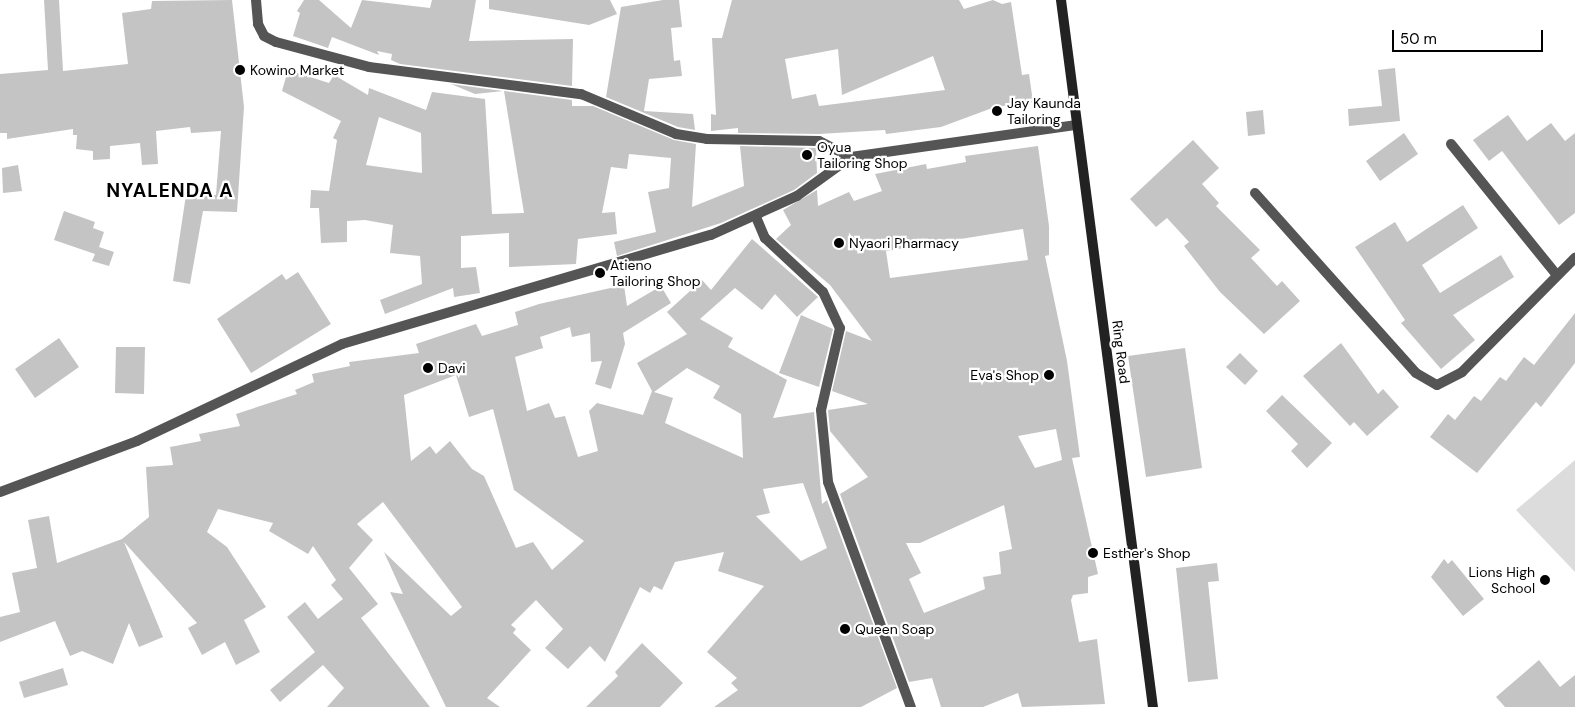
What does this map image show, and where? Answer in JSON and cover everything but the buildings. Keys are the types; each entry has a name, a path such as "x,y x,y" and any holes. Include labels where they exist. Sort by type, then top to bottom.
{"main road":[{"name":"Ring Road","path":"1061,0 1153,707"}],"street":[{"path":"256,0 264,36 333,58 428,76 560,90 581,94 676,134 707,139 819,141 851,156"},
{"path":"0,492 137,440 342,344 686,243 756,217 820,182 851,156 1077,125"},
{"path":"1451,144 1556,274"},
{"path":"1255,193 1416,373 1437,385 1462,372 1556,274 1575,258"},
{"path":"756,217 765,238 822,292 840,328 821,410 828,482 911,707"}],"shaded area":[{"path":"1575,460 1575,572 1516,510"}],"place":[{"name":"Kowino Market","path":"240,70"},
{"name":"Jay Kaunda Tailoring","path":"997,111"},
{"name":"Oyua Tailoring Shop","path":"807,155"},
{"name":"Nyaori Pharmacy","path":"839,243"},
{"name":"Atieno Tailoring Shop","path":"600,273"},
{"name":"Davi","path":"428,368"},
{"name":"Eva's Shop","path":"1049,375"},
{"name":"Esther's Shop","path":"1093,553"},
{"name":"Lions High School","path":"1545,580"},
{"name":"Queen Soap","path":"845,629"}],"district":[{"name":"NYALENDA A","path":"170,191"}]}
